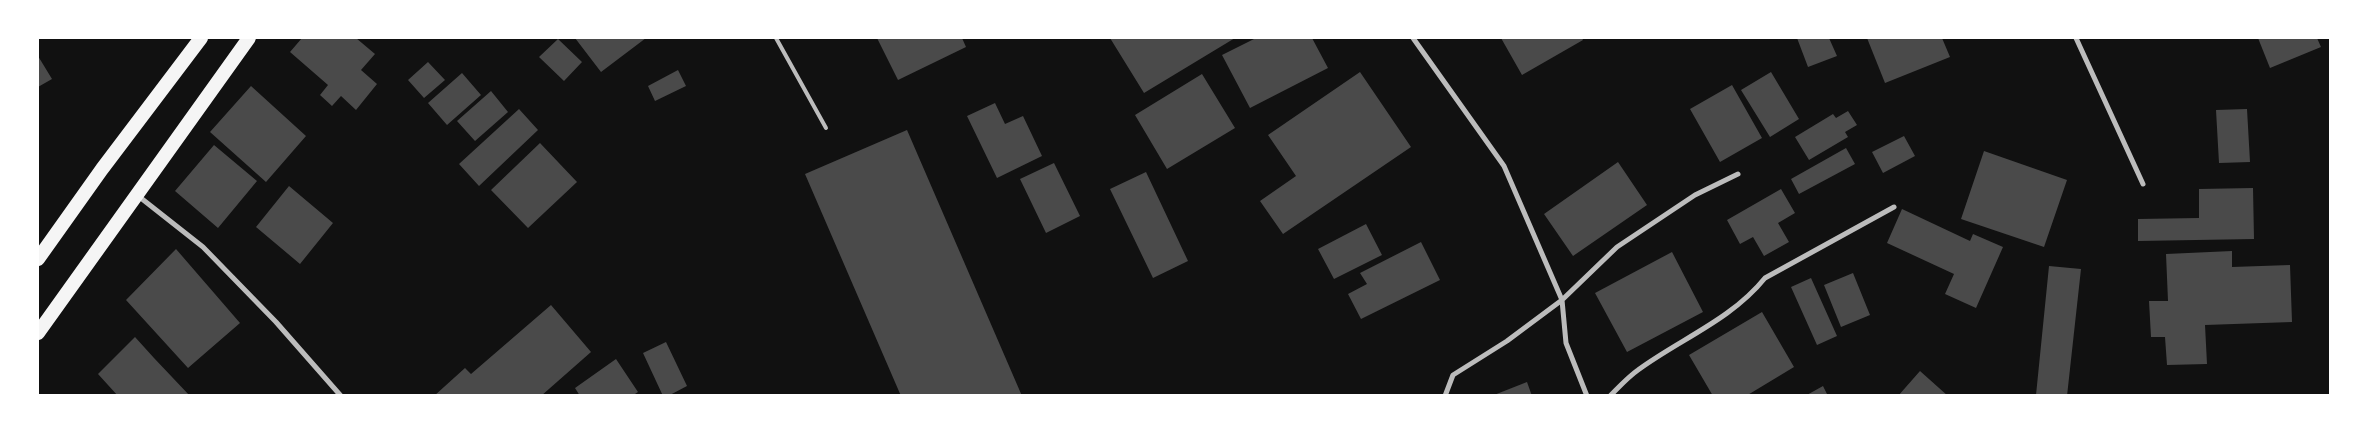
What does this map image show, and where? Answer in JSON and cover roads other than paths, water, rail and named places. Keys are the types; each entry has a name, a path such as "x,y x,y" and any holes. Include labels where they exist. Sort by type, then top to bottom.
{"highway":[{"path":"38,259 102,169 201,38"},
{"path":"38,333 135,194 249,38"}],"street":[{"path":"1413,38 1504,166 1562,300 1566,343 1586,396"},
{"path":"2076,38 2142,184"},
{"path":"1445,396 1453,375 1507,340 1562,300 1618,247 1695,195 1738,174"},
{"path":"135,194 203,247 276,322 341,396"},
{"path":"1610,396 1638,370 1699,334 1753,293 1765,278 1894,207"}],"lane":[{"path":"776,38 826,128"}]}
